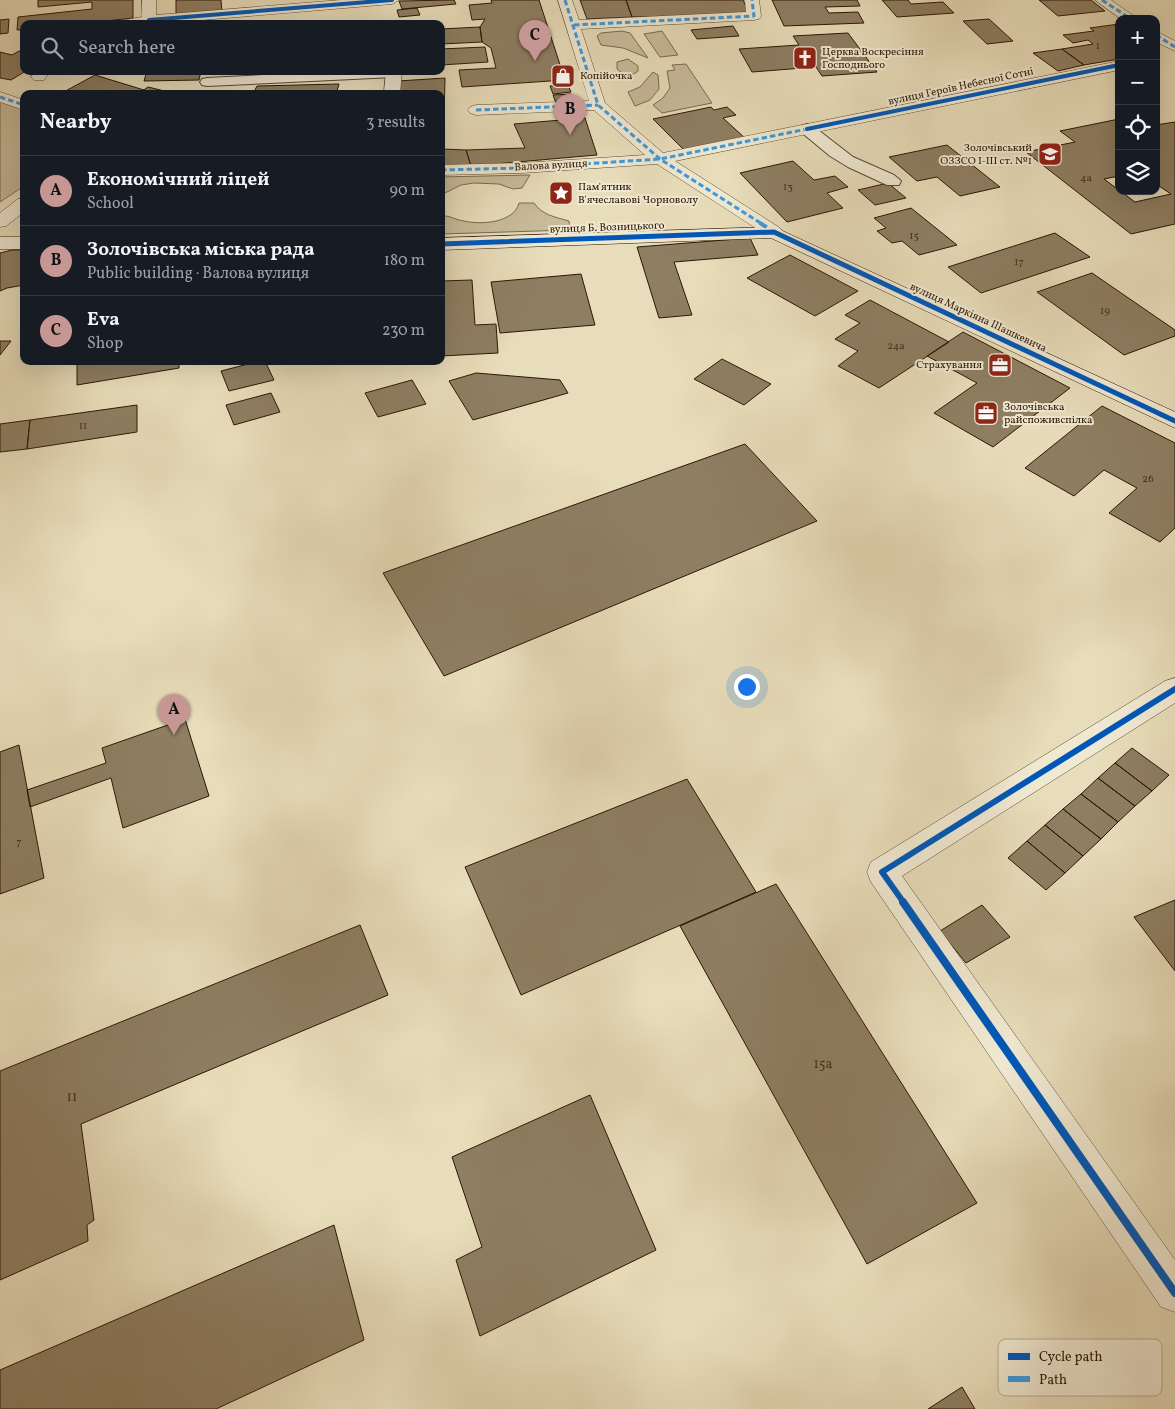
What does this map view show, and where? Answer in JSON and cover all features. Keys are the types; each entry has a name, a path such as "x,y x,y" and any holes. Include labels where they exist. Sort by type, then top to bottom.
{"street":[{"path":"149,0 149,20 392,0 394,15"},
{"path":"476,110 598,105 565,0"},
{"path":"574,25 754,16 752,0"},
{"path":"1102,0 1125,15"},
{"path":"1160,39 1172,52"},
{"name":"вулиця Героїв Небесної Сотні","path":"660,159 1115,66"},
{"path":"392,90 394,75"},
{"path":"0,97 20,104"},
{"name":"вулиця Маркіяна Шашкевича","path":"598,105 660,159 774,232 1175,421"},
{"name":"Валова вулиця","path":"445,170 522,168 660,159"},
{"path":"0,222 20,206"},
{"name":"вулиця Б. Возницького","path":"445,244 774,232"},
{"path":"2,243 20,243"},
{"path":"1175,689 882,872 1175,1293"}],"lane":[{"path":"207,82 338,75"},
{"path":"807,129 837,154 854,164 882,174 893,181"}],"shaded area":[{"path":"622,31 630,33 648,58 623,48 601,45 597,36 601,33"},
{"path":"662,31 678,55 660,57 644,34"},
{"path":"628,59 638,66 638,71 630,75 622,73 617,69 617,62"},
{"path":"686,64 712,103 662,113 653,105 663,98 670,88 667,71 675,70 672,65"},
{"path":"653,72 658,75 659,89 650,100 635,106 628,92 640,87"},
{"path":"0,93 20,100 20,189 0,202"},
{"path":"530,175 522,188 513,189 499,184 474,183 461,185 445,193 445,177"},
{"path":"519,203 534,203 545,213 569,221 570,230 445,234 445,216 479,223 504,219 516,210"}],"building":[{"path":"38,0 133,0 133,18 115,20 20,20 20,30 17,30 18,17 92,9 92,2 38,7"},
{"path":"176,0 221,0 222,12 176,16"},
{"path":"454,0 456,4 402,9 399,1"},
{"path":"491,0 539,0 565,80 462,87 459,70 496,68 491,48 482,42 480,27 485,19 472,20 469,5 492,3"},
{"path":"580,0 626,0 632,17 587,19"},
{"path":"626,0 743,0 750,15 632,17"},
{"path":"772,0 857,0 860,6 825,7 829,13 858,12 864,23 784,26"},
{"path":"882,0 908,0 911,4 943,2 954,13 897,17"},
{"path":"1039,0 1091,0 1105,11 1058,16"},
{"path":"417,8 420,15 399,17 397,10"},
{"path":"9,19 8,33 0,34 0,20"},
{"path":"989,19 1013,41 987,44 963,21"},
{"path":"1115,25 1115,60 1084,65 1062,49 1093,44 1088,40 1073,43 1063,35 1094,31 1090,28"},
{"path":"733,26 739,36 697,39 691,30"},
{"path":"480,27 482,42 445,44 445,29"},
{"name":"Церква Воскресіння Господнього","path":"848,33 877,72 822,76 816,67 752,72 739,49 799,45 793,36"},
{"path":"485,47 488,62 445,65 445,49"},
{"path":"1062,49 1084,65 1058,71 1033,53"},
{"path":"20,51 20,75 11,80 0,78 0,52 12,55"},
{"path":"95,75 144,90 67,90"},
{"path":"146,75 200,75 199,80 144,81"},
{"path":"445,78 445,90 397,90 398,81"},
{"path":"339,84 337,90 255,90 257,86"},
{"path":"568,85 571,92 553,94 550,86"},
{"path":"148,87 160,90 144,90"},
{"path":"571,94 574,102 556,103 553,95"},
{"path":"711,107 714,110 727,107 736,115 723,118 746,139 686,152 653,119"},
{"path":"585,118 597,155 471,166 466,150 525,148 514,124"},
{"path":"1115,120 1115,177 1104,179 1115,187 1115,195 1126,195 1135,202 1171,194 1160,187 1160,124 1175,122 1175,224 1131,234 1026,152 1075,142 1060,131"},
{"path":"947,145 1000,187 960,196 937,177 917,181 889,157"},
{"path":"445,149 466,150 471,166 445,166"},
{"path":"793,161 814,180 835,176 848,187 827,193 843,208 787,222 740,173"},
{"path":"888,183 906,198 875,205 858,190"},
{"path":"911,208 957,245 919,255 902,241 892,243 877,231 886,228 874,218"},
{"path":"1055,233 1090,257 981,293 948,267"},
{"path":"750,238 758,255 674,262 692,315 659,318 637,247"},
{"path":"20,250 20,286 0,291 0,253"},
{"path":"790,255 858,291 815,316 747,278"},
{"path":"1092,273 1175,330 1175,336 1124,355 1037,292"},
{"path":"581,274 595,325 500,333 491,282"},
{"path":"472,280 475,325 496,324 498,353 445,356 445,281"},
{"path":"870,300 949,342 879,388 838,366 858,351 835,339 860,323 845,315"},
{"path":"963,332 1070,388 993,447 934,413 977,383 927,356"},
{"path":"0,341 11,341 0,355"},
{"path":"722,359 771,384 744,405 694,379"},
{"path":"77,365 179,365 179,368 77,385"},
{"path":"244,365 267,365 274,380 229,391 221,371"},
{"path":"476,373 560,380 568,393 473,420 449,381"},
{"path":"412,380 426,404 378,417 365,393"},
{"path":"271,393 280,412 234,425 226,405"},
{"path":"137,405 137,432 27,449 30,420"},
{"path":"1102,406 1175,443 1175,528 1160,542 1109,513 1137,488 1104,470 1074,496 1025,468"},
{"path":"30,420 27,449 0,452 0,424"},
{"path":"745,444 817,521 444,676 383,573"},
{"path":"185,719 209,796 123,828 111,778 30,807 27,790 106,763 102,748"},
{"path":"19,745 44,878 0,894 0,752"},
{"path":"1132,748 1169,775 1152,791 1115,763"},
{"path":"1115,763 1152,791 1135,806 1098,778"},
{"path":"1098,778 1135,806 1118,822 1081,794"},
{"path":"687,779 756,892 521,995 465,867"},
{"path":"1081,794 1118,822 1101,839 1063,809"},
{"path":"1063,809 1101,839 1083,856 1045,825"},
{"path":"1045,825 1083,856 1065,873 1027,841"},
{"path":"1027,841 1065,873 1046,890 1008,858"},
{"path":"776,884 977,1203 867,1264 680,926"},
{"path":"1175,900 1175,971 1134,917"},
{"path":"982,905 1010,937 966,963 940,931"},
{"path":"360,925 388,995 81,1124 94,1220 87,1225 88,1241 0,1280 0,1071"},
{"path":"590,1095 656,1250 480,1336 456,1260 482,1247 452,1157"},
{"path":"334,1225 364,1340 216,1409 0,1409 0,1370"},
{"path":"962,1387 975,1409 928,1409"}],"marked path":[{"path":"565,0 598,105 660,159 771,230"},
{"path":"574,25 754,16 752,0"},
{"path":"1102,0 1125,15"},
{"path":"1160,38 1175,47"},
{"path":"0,97 20,104"},
{"path":"476,110 598,105"},
{"path":"445,170 522,168 660,159 807,129"}],"cycle path":[{"path":"149,20 392,0"},
{"path":"807,129 1115,66"},
{"path":"445,244 774,232 1175,421"},
{"path":"1175,689 882,872 1175,1293"}],"place":[{"name":"Церква Воскресіння Господнього","path":"805,58"},
{"name":"Eva","path":"535,61"},
{"name":"Копійочка","path":"563,76"},
{"name":"Золочівська міська рада","path":"570,135"},
{"name":"Золочівський ОЗЗСО І-ІІІ ст. №1","path":"1050,154"},
{"name":"Пам'ятник В'ячеславові Чорноволу","path":"561,193"},
{"name":"Страхування","path":"1000,365"},
{"name":"Золочівська райспоживспілка","path":"986,413"},
{"name":"Економічний ліцей","path":"174,735"}]}
